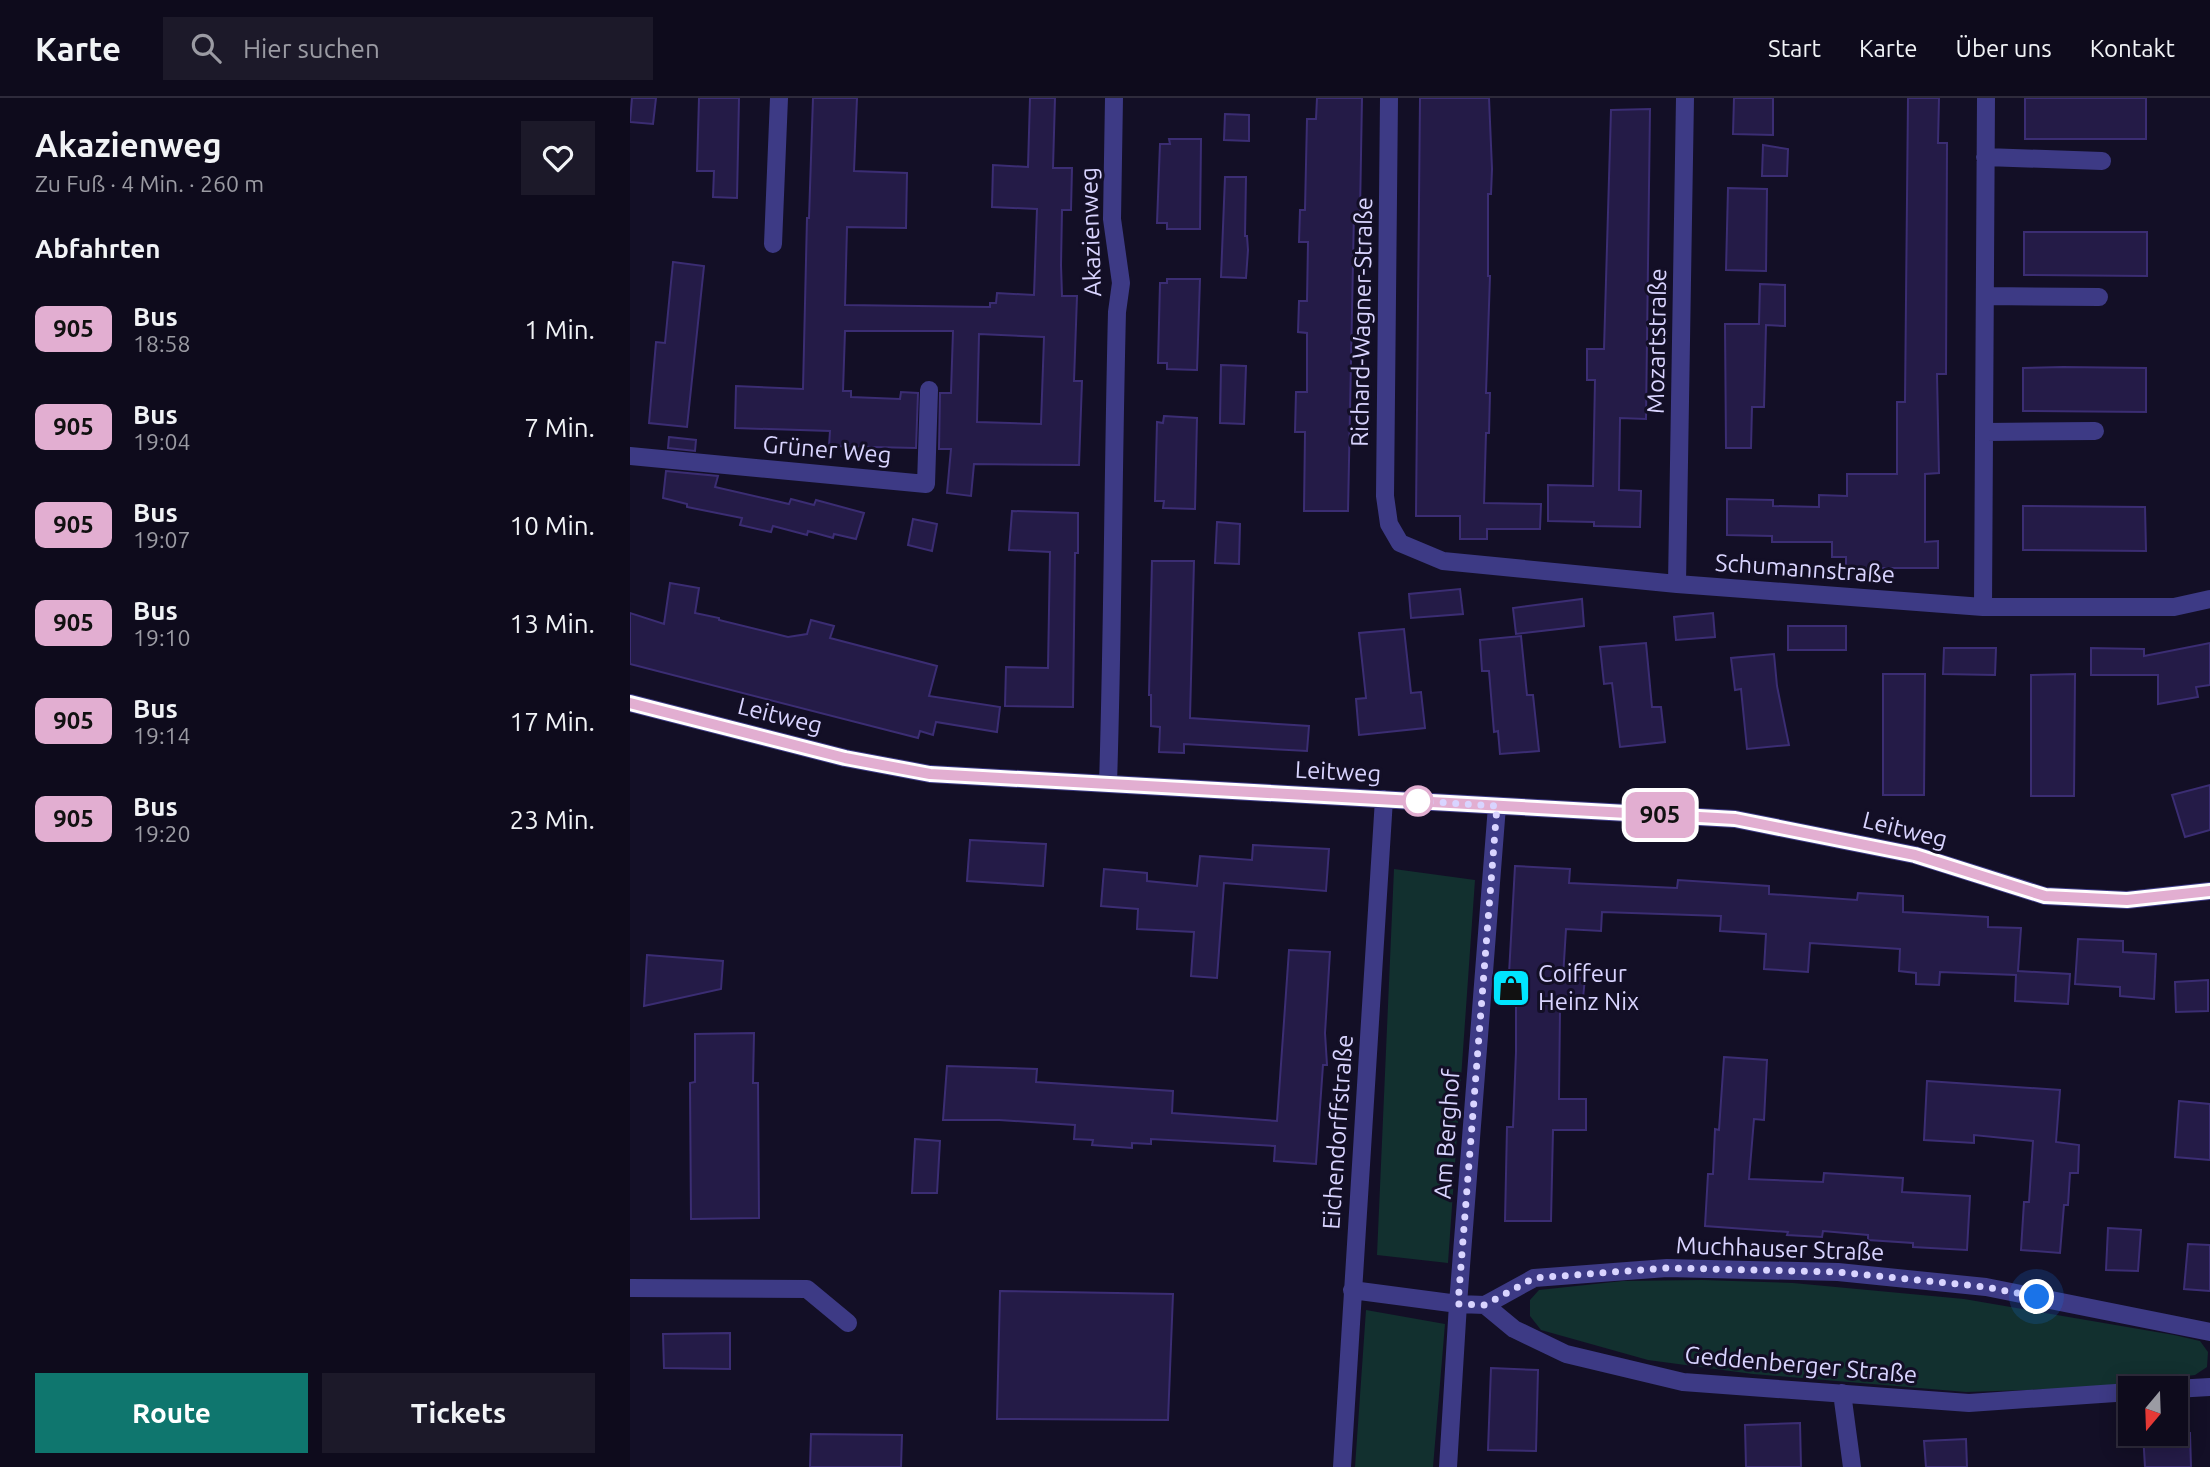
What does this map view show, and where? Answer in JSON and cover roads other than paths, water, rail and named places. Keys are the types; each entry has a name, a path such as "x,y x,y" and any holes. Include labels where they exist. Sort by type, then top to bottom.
{"street":[{"path":"773,244 779,98"},
{"name":"Akazienweg","path":"1108,784 1113,644 1112,498 1116,339 1121,283 1112,219 1114,98"},
{"name":"Richard-Wagner-Straße","path":"1389,98 1385,496 1390,524 1400,543"},
{"name":"Mozartstraße","path":"1677,584 1685,98"},
{"path":"1983,607 1986,98"},
{"path":"1985,157 2102,161"},
{"path":"1985,296 2099,297"},
{"name":"Grüner Weg","path":"630,456 926,484 929,390"},
{"path":"1984,432 2095,431"},
{"name":"Schumannstraße","path":"1400,543 1443,561 1677,584 1983,607 2174,607 2210,600"},
{"name":"Leitweg","path":"630,703 845,758 930,774 1735,819 1915,855 2045,896 2127,900 2210,891"},
{"name":"Eichendorffstraße","path":"1342,1467 1384,799"},
{"name":"Am Berghof","path":"1448,1467 1497,806"},
{"name":"Muchhauser Straße","path":"1485,1305 1534,1278 1667,1268 1838,1272 1986,1287 2210,1332"},
{"path":"630,1288 807,1289 848,1322"},
{"path":"1352,1290 1485,1305"},
{"name":"Geddenberger Straße","path":"1485,1305 1514,1329 1566,1353 1683,1382 1969,1403 2118,1393"},
{"path":"2188,1388 2210,1387"},
{"path":"1842,1393 1852,1467"}],"place":[{"name":"Coiffeur Heinz Nix","path":"1511,988"}]}
